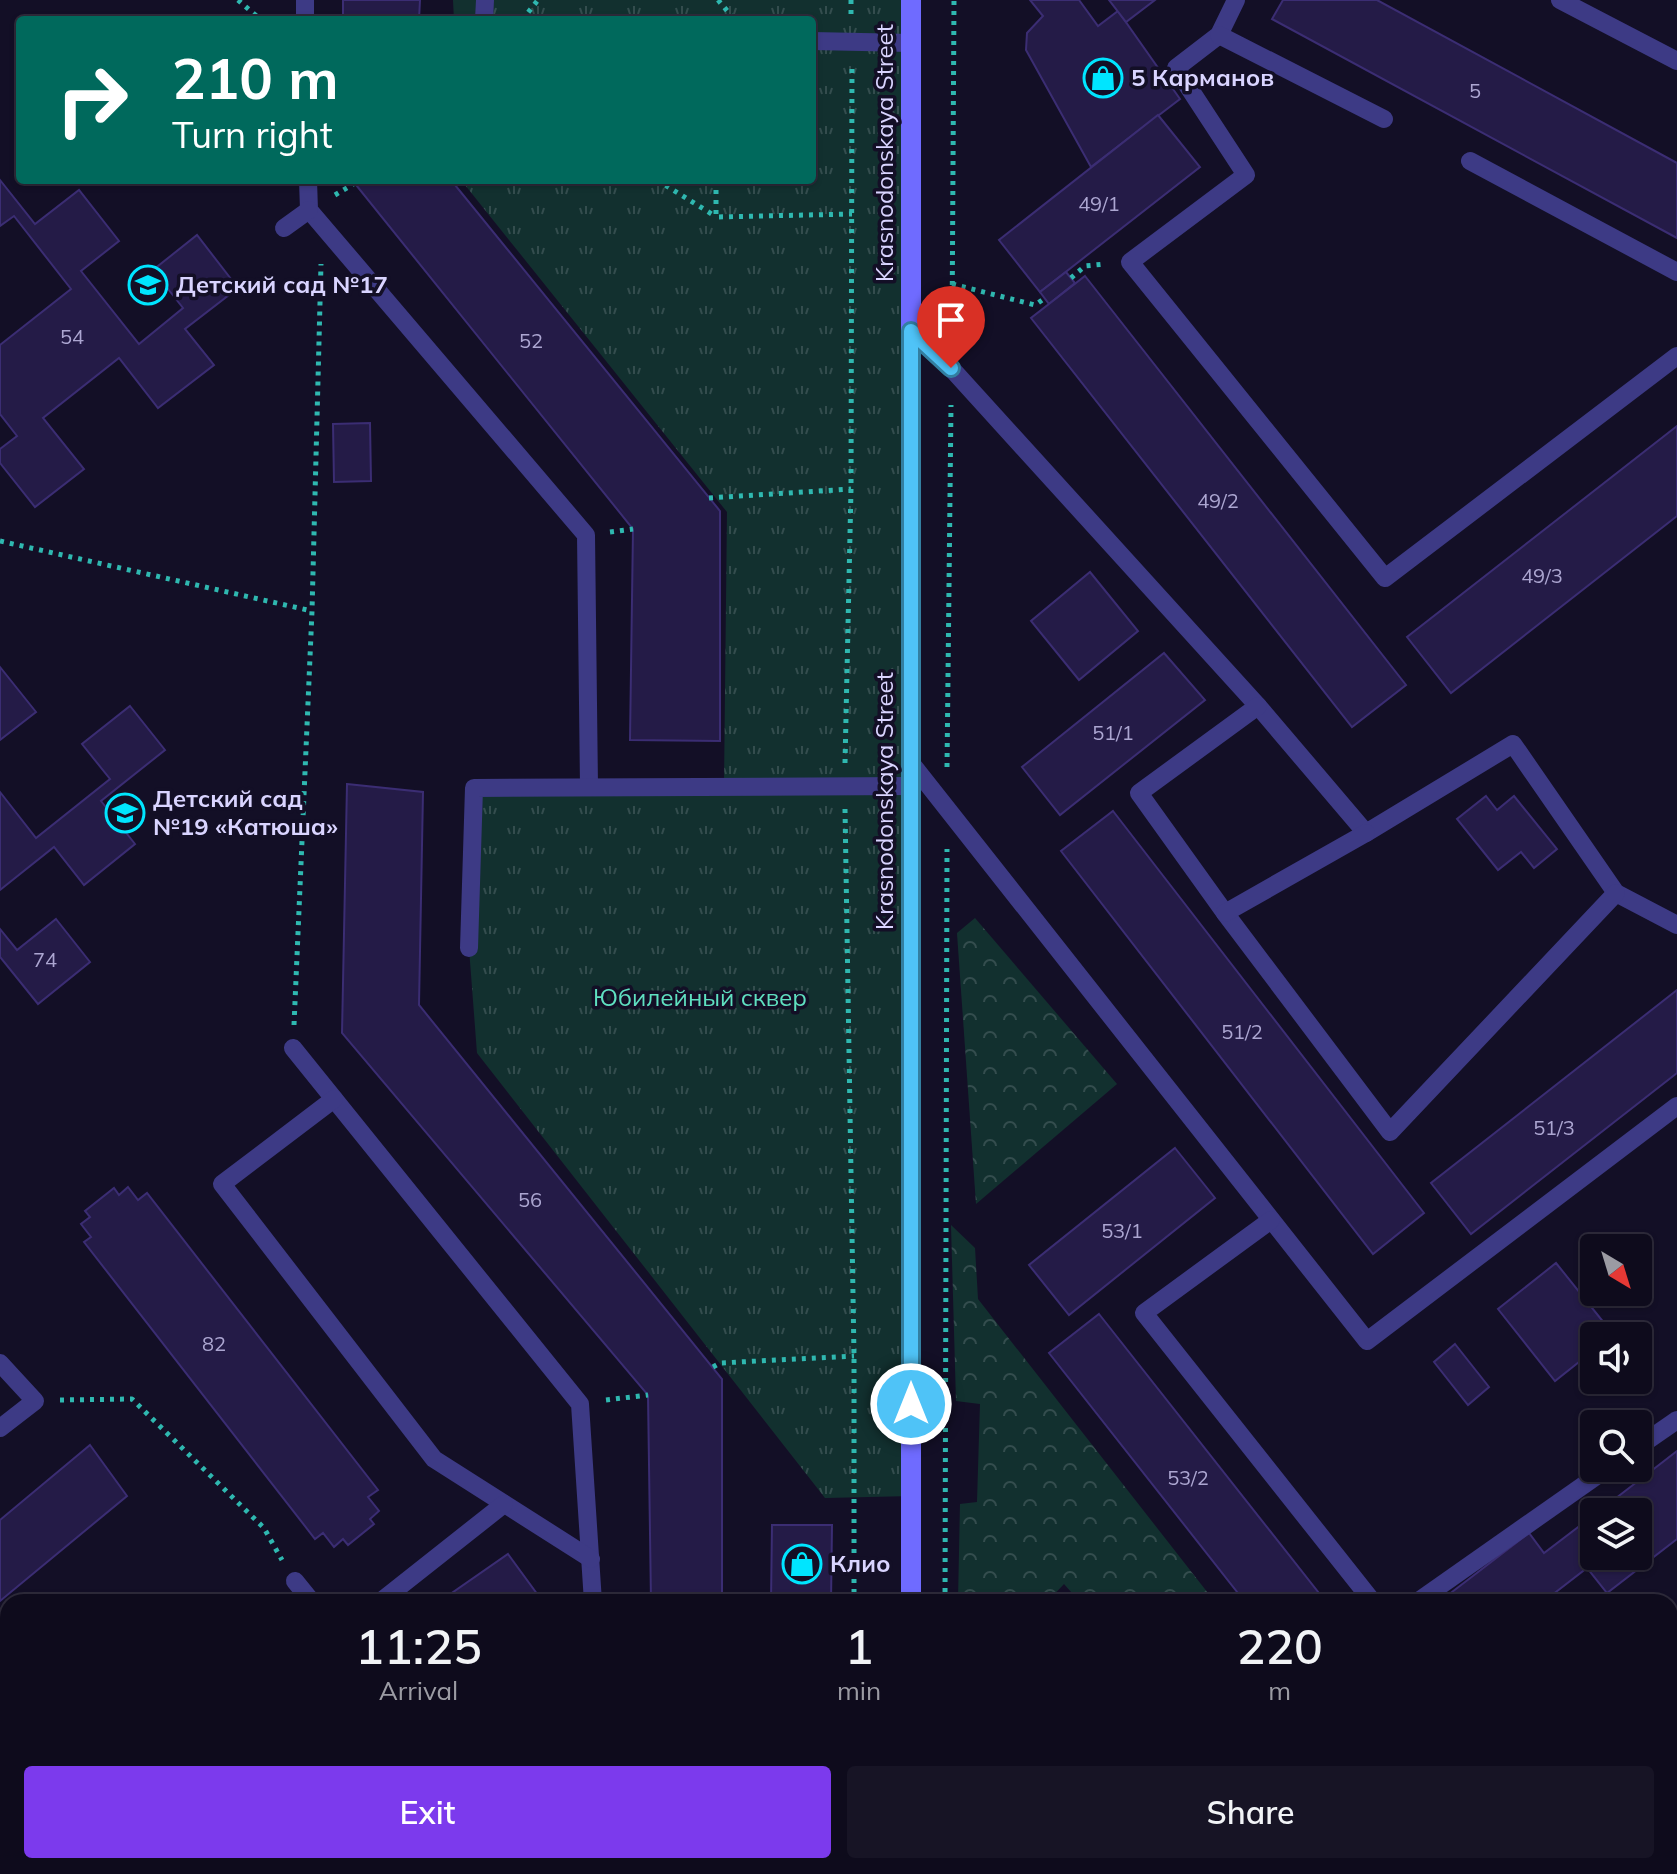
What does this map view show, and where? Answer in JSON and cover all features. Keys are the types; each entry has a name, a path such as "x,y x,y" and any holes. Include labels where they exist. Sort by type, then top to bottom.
{"street":[{"name":"Krasnodonskaya Street","path":"911,0 911,1594"}],"lane":[{"path":"1236,0 1219,35 1176,68 1246,175 1130,262 1385,578 1677,356"},
{"path":"1560,0 1677,61"},
{"path":"1219,35 1384,119"},
{"path":"816,41 911,43"},
{"path":"1470,161 1677,272"},
{"path":"308,184 309,210 322,227 586,535 589,787"},
{"path":"284,228 309,210"},
{"path":"911,331 951,368 1258,706 1366,833"},
{"path":"1258,706 1139,793 1390,1132 1616,893"},
{"path":"1225,913 1513,744 1616,893 1677,925"},
{"path":"911,763 1367,1341 1677,1106"},
{"path":"469,948 474,788 911,786"},
{"path":"293,1048 580,1404 593,1594"},
{"path":"334,1099 222,1184 434,1459 591,1559"},
{"path":"1271,1220 1144,1313 1367,1594"},
{"path":"0,1363 35,1401 0,1428"},
{"path":"1652,1437 1677,1420"},
{"path":"1428,1594 1588,1482"},
{"path":"390,1594 504,1504"},
{"path":"295,1581 306,1594"}],"path":[{"path":"238,0 256,16"},
{"path":"525,16 538,0"},
{"path":"718,0 732,16"},
{"path":"663,184 716,217 852,214"},
{"path":"716,184 716,217"},
{"path":"293,1048 312,611 322,227"},
{"path":"1071,278 1085,266 1130,262"},
{"path":"952,284 1035,305 1045,298"},
{"path":"709,498 851,489"},
{"path":"0,541 312,611"},
{"path":"713,1367 720,1363 854,1356"},
{"path":"580,1404 648,1395"},
{"path":"35,1401 132,1399 264,1528 295,1581"}],"green space":[{"name":"Юбилейный сквер","path":"453,0 911,0 911,1496 825,1498 477,1053 469,948 474,788 724,786 727,512 464,184 816,184 816,16 454,16"},
{"path":"975,918 1117,1084 976,1204 957,933"},
{"path":"951,1225 975,1248 978,1299 1209,1594 1073,1594 1064,1584 1055,1594 958,1594 960,1504 977,1502 980,1404 956,1401"}],"building":[{"path":"343,0 420,0 419,16 343,16"},
{"name":"5 Карманов","path":"1030,0 1079,0 1098,26 1118,11 1180,99 1091,167 1026,50 1027,33 1043,16"},
{"path":"1109,0 1155,0 1126,22"},
{"path":"1283,0 1377,0 1677,163 1677,238 1272,19"},
{"path":"1158,115 1200,167 1040,292 999,240"},
{"path":"0,180 35,224 79,190 119,241 81,271 139,344 183,308 153,270 197,235 238,288 185,329 214,365 158,408 119,358 43,418 84,469 35,507 0,463 0,449 17,436 0,414 0,345 71,289 14,216 0,226"},
{"path":"355,184 454,184 720,511 720,741 630,740 633,529"},
{"path":"1066,272 1075,283 1049,304 1040,292"},
{"path":"1085,276 1406,685 1352,727 1031,318"},
{"path":"370,423 371,481 334,482 333,424"},
{"path":"1677,426 1677,516 1451,693 1407,637"},
{"path":"1090,572 1138,631 1079,680 1031,621"},
{"path":"1164,653 1205,700 1060,815 1022,767"},
{"path":"0,667 36,712 0,740"},
{"path":"130,706 165,750 101,801 135,844 84,885 54,847 0,890 0,792 36,838 110,779 82,744"},
{"path":"347,784 423,792 419,1005 722,1379 722,1594 651,1594 648,1395 342,1033"},
{"path":"1486,796 1497,810 1514,796 1557,849 1534,868 1521,852 1498,870 1457,819"},
{"path":"1113,811 1424,1213 1373,1254 1061,851"},
{"path":"56,919 90,962 38,1004 0,957 0,929 17,950"},
{"path":"1677,990 1677,1073 1471,1234 1431,1183"},
{"path":"1175,1148 1215,1198 1069,1315 1029,1265"},
{"path":"128,1187 138,1200 147,1193 378,1490 368,1497 379,1511 370,1519 374,1524 348,1545 343,1539 334,1547 323,1533 315,1539 84,1242 91,1237 81,1224 90,1217 85,1211 114,1188 119,1195"},
{"path":"1556,1263 1580,1293 1580,1306 1591,1306 1603,1322 1580,1322 1580,1361 1555,1381 1498,1309"},
{"path":"1099,1314 1320,1594 1239,1594 1049,1353"},
{"path":"1455,1344 1489,1387 1468,1405 1434,1362"},
{"path":"90,1445 127,1496 8,1594 0,1594 0,1520"},
{"path":"1677,1451 1677,1539 1652,1558 1652,1498 1616,1498 1637,1482 1652,1482 1652,1470"},
{"name":"Клио","path":"772,1525 832,1525 831,1594 771,1594"},
{"path":"1580,1526 1580,1570 1584,1570 1553,1594 1449,1594 1529,1533 1544,1553"},
{"path":"508,1554 537,1594 450,1594"},
{"path":"1589,1570 1637,1570 1607,1593"}],"place":[{"name":"5 Карманов","path":"1103,78"},
{"name":"Детский сад №17","path":"148,285"},
{"name":"Детский сад №19 «Катюша»","path":"125,813"},
{"name":"Клио","path":"802,1564"}],"route":[{"path":"911,1404 911,331 951,368"}]}
